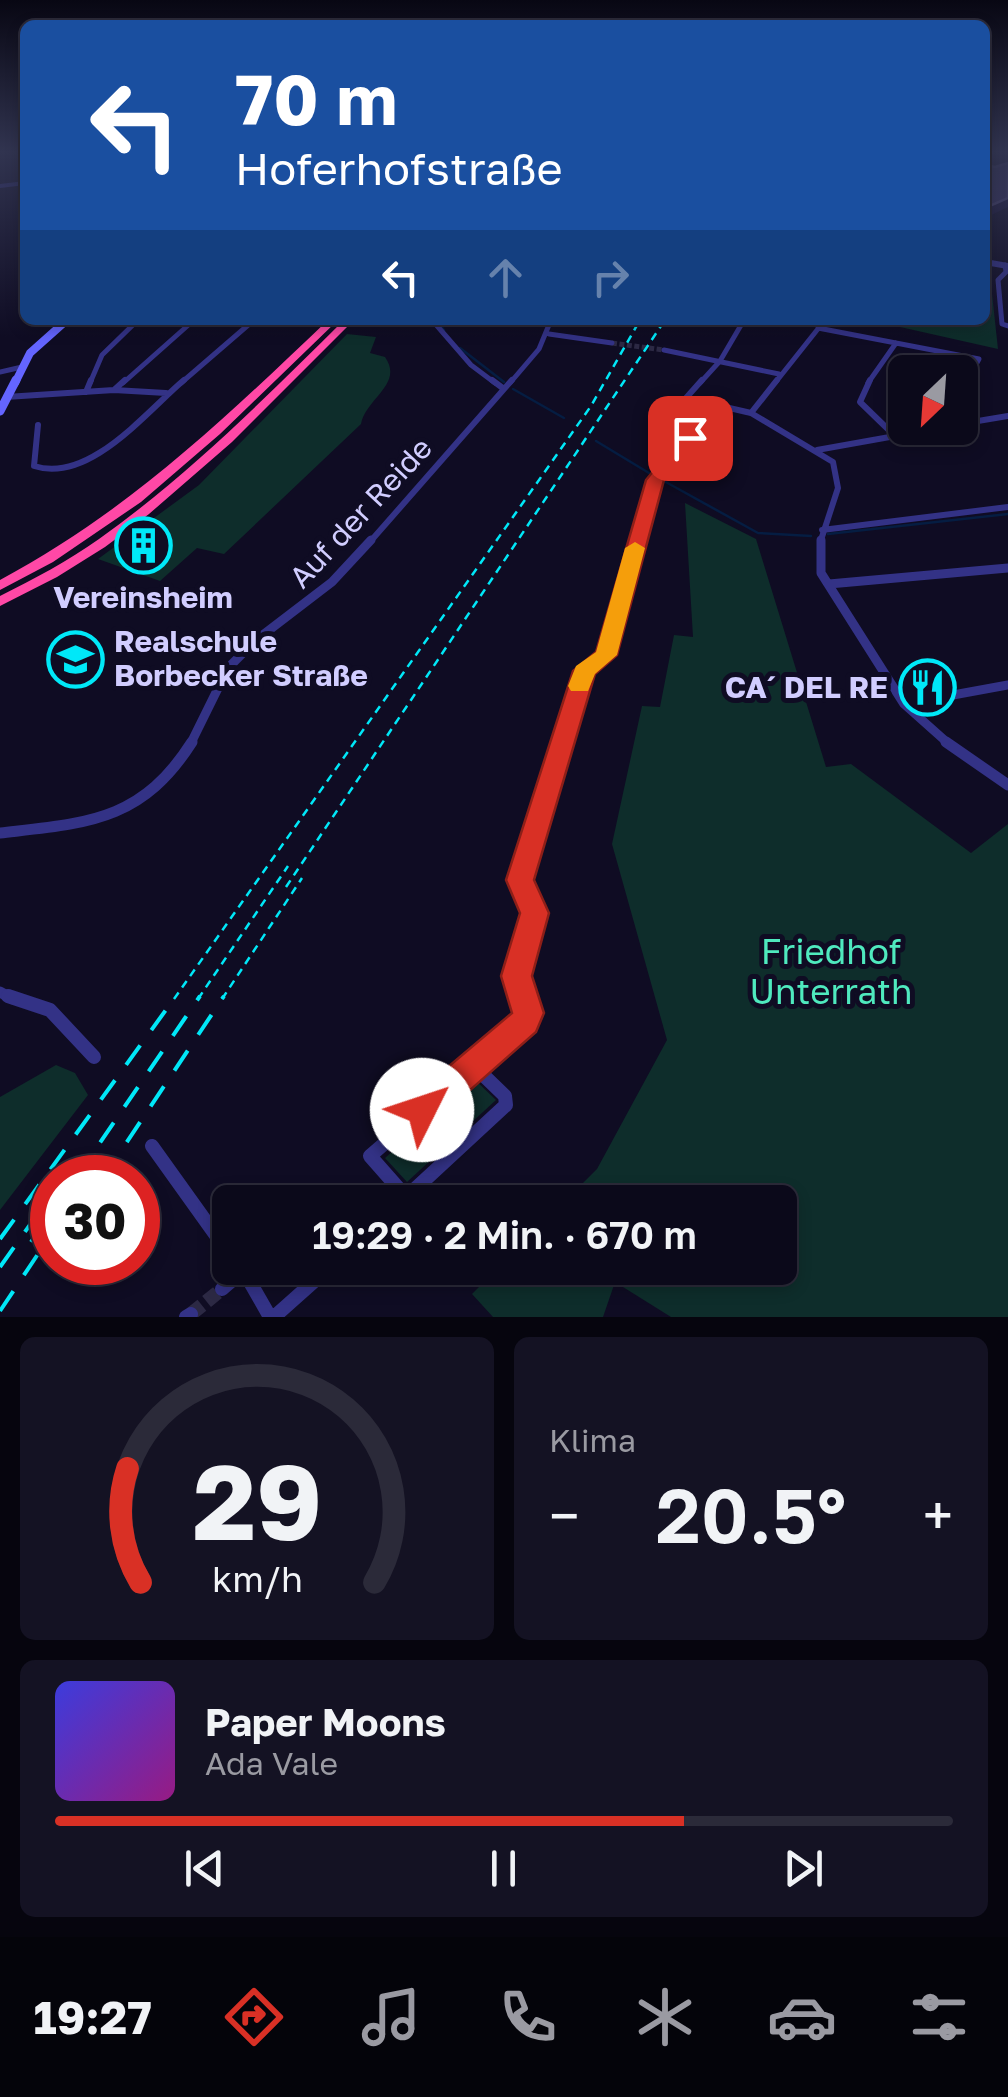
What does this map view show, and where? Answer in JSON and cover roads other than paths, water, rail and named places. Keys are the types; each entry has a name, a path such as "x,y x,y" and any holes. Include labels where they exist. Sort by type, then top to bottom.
{"highway":[{"path":"0,586 106,524 165,481 328,325"},
{"path":"0,602 79,559 150,511 344,325"}],"main road":[{"path":"0,412 36,346 61,325"}],"street":[{"path":"1006,265 1006,272 998,280 1002,324 1008,326"},
{"path":"86,392 102,355 133,325"},
{"path":"114,390 188,325"},
{"path":"38,425 34,466 37,469 90,460 248,325"},
{"path":"436,325 471,365 504,389"},
{"name":"Auf der Reide","path":"0,834 113,818 147,798 194,738 226,670 256,642 322,594 504,389 549,334 551,325"},
{"path":"741,325 720,361 686,398 751,414 818,450 839,473 817,562 828,584 904,704 936,735 1008,785"},
{"path":"751,414 821,325"},
{"path":"818,328 953,355"},
{"path":"549,334 612,343"},
{"path":"888,355 896,344"},
{"path":"664,350 779,374"},
{"path":"888,355 864,389 860,402 888,429"},
{"path":"0,372 22,367"},
{"path":"6,398 114,390 166,393"},
{"path":"392,1185 370,1156 525,1022 528,1013 517,976 534,913 520,880 584,671 606,655 656,480 718,406"},
{"path":"979,420 1008,416"},
{"path":"818,450 888,437"},
{"path":"822,530 1008,508"},
{"path":"828,584 1008,568"},
{"path":"904,704 1008,685"},
{"path":"0,992 21,1004 50,1010 94,1057"},
{"path":"420,1185 506,1105 505,1096 474,1066"},
{"path":"152,1146 212,1230"},
{"path":"222,1289 226,1285"},
{"path":"253,1285 272,1317 309,1285"}],"waterway":[{"path":"440,325 444,330"},
{"path":"460,348 504,382"},
{"path":"513,389 564,418"},
{"path":"596,441 649,473"},
{"path":"664,481 758,533 811,536"},
{"path":"828,534 1008,514"}],"tunnel":[{"path":"612,343 664,350"},
{"path":"191,1314 222,1289"}],"railway":[{"path":"174,999 591,406 637,325"},
{"path":"286,887 662,325"},
{"path":"198,999 288,866"},
{"path":"222,999 302,878"},
{"path":"0,1239 176,996"},
{"path":"92,1155 200,996"},
{"path":"118,1155 224,996"},
{"path":"0,1267 30,1225"},
{"path":"0,1311 30,1266"}],"place":[{"name":"Vereinsheim","path":"143,546"},
{"name":"Realschule Borbecker Straße","path":"75,659"},
{"name":"CA´ DEL RE","path":"927,688"}],"park label":[{"name":"Friedhof Unterrath","path":"831,972"}]}
